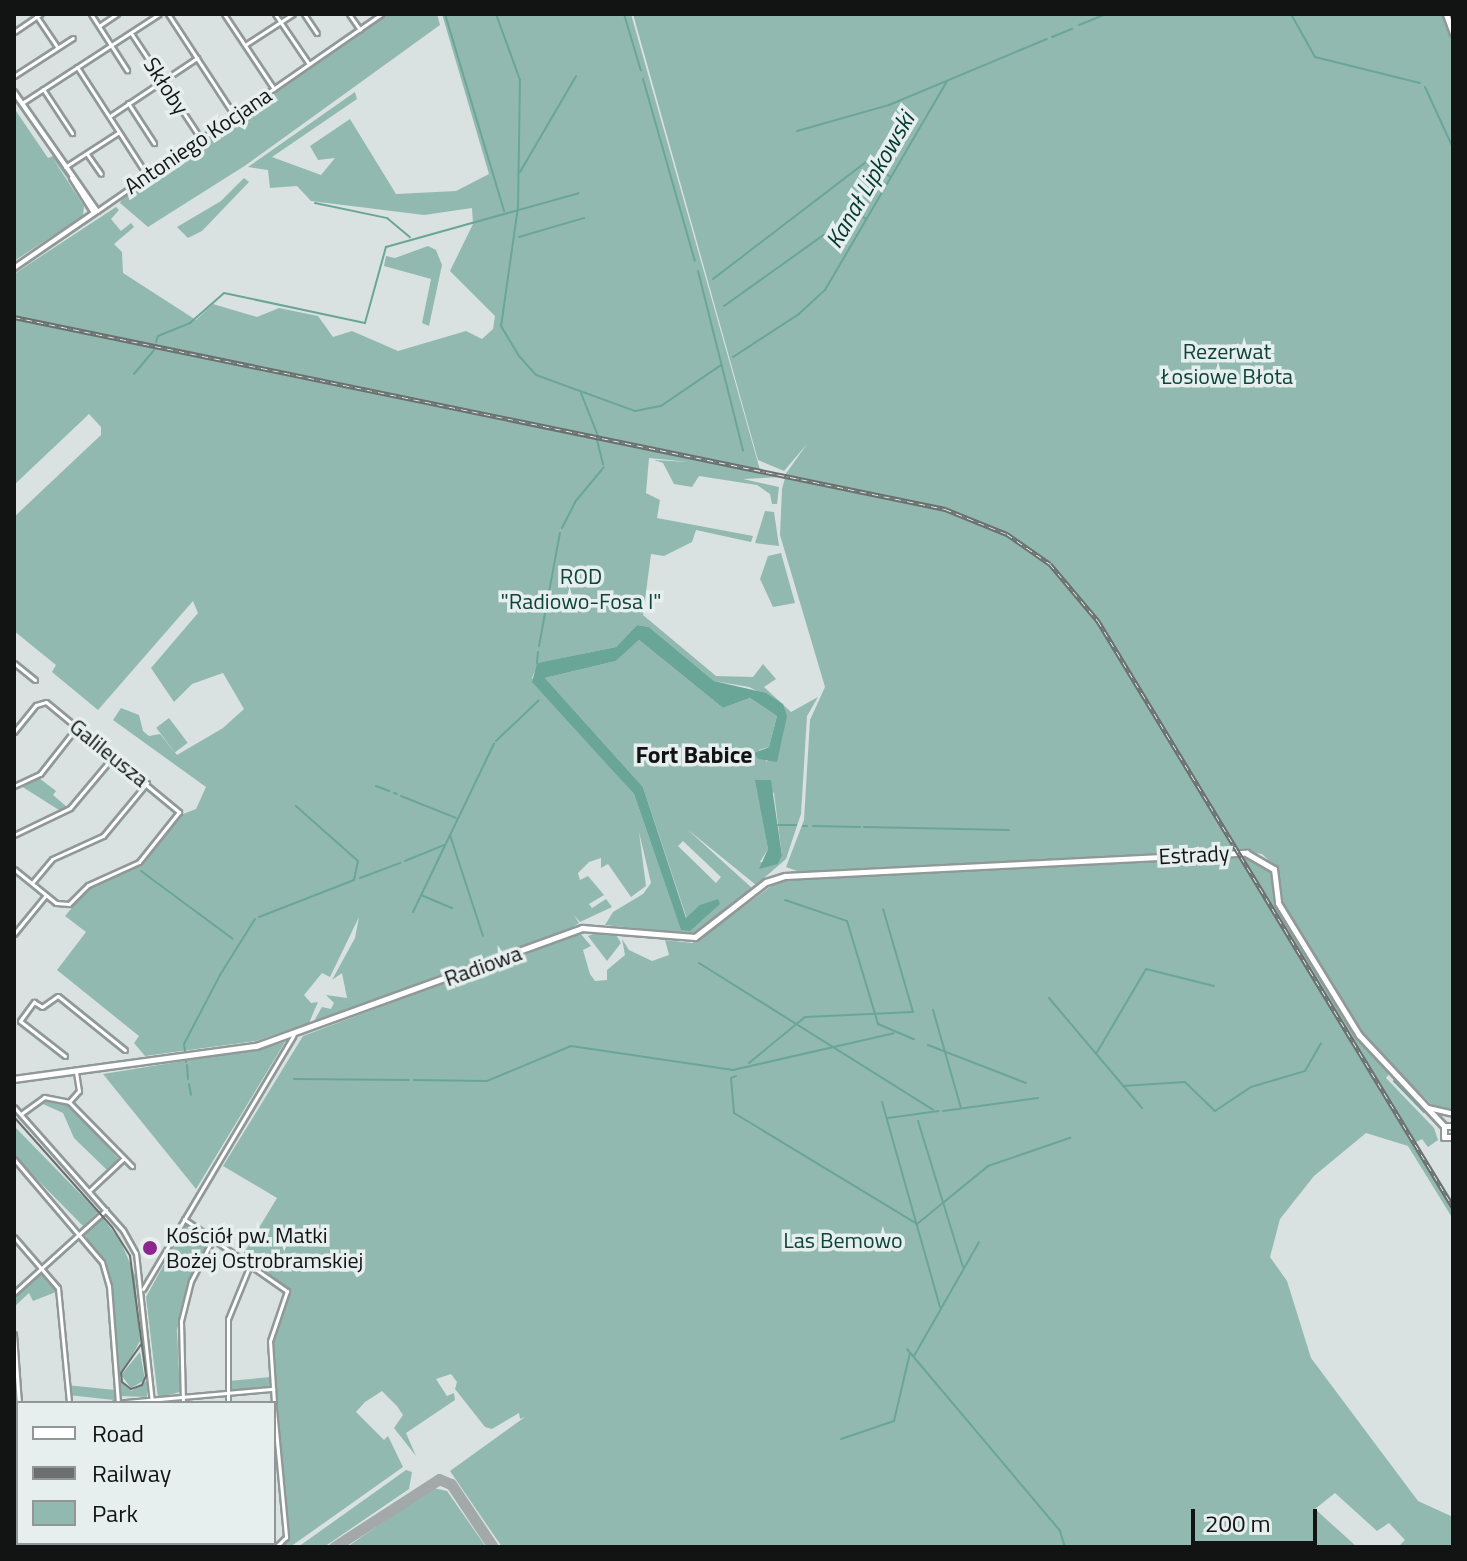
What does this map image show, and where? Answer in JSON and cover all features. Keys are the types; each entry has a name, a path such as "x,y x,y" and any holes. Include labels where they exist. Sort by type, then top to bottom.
{"main road":[{"path":"1446,14 1453,33"},
{"name":"Estrady","path":"938,868 1259,856 1274,869 1278,903 1359,1035 1444,1126 1444,1137 1453,1137"},
{"name":"Radiowa","path":"14,1080 256,1046 582,928 692,938 779,878 938,868"},
{"path":"1444,1126 1453,1126"}],"street":[{"path":"91,14 127,70"},
{"path":"99,26 117,14"},
{"path":"22,103 159,14"},
{"path":"168,14 234,116"},
{"path":"224,14 274,89"},
{"path":"275,14 309,65"},
{"path":"245,45 293,14"},
{"path":"304,14 317,33"},
{"path":"349,14 360,30"},
{"name":"Antoniego Kocjana","path":"14,268 382,14"},
{"path":"14,32 37,15 57,48"},
{"name":"Skłoby","path":"131,33 201,139"},
{"path":"14,76 73,38"},
{"path":"109,116 197,58"},
{"path":"77,67 148,175"},
{"path":"43,89 72,133"},
{"path":"14,92 95,212"},
{"path":"128,103 154,143"},
{"path":"65,167 119,132"},
{"path":"87,153 101,174"},
{"path":"14,663 35,680"},
{"name":"Galileusza","path":"14,732 44,702 176,806 178,815 139,862 88,885 73,901 62,905 46,895"},
{"path":"14,786 40,774 77,727"},
{"path":"14,835 70,808 113,756"},
{"path":"32,883 52,859 103,836 147,783"},
{"path":"14,869 46,895 14,934"},
{"path":"65,1056 20,1021 34,1002 42,1007 58,996 125,1050"},
{"path":"143,1289 293,1033"},
{"path":"69,1102 79,1091 76,1071"},
{"path":"21,1114 39,1098 69,1102 132,1166"},
{"path":"14,1107 129,1239 141,1271 152,1401"},
{"path":"1427,1108 1453,1114"},
{"path":"89,1191 125,1158"},
{"path":"14,1159 81,1232 102,1262 109,1286 117,1401"},
{"path":"14,1293 106,1210"},
{"path":"184,1219 286,1289 271,1330 274,1401"},
{"path":"14,1237 43,1267 61,1300 69,1401"},
{"path":"213,1239 191,1281 181,1321 183,1400 273,1389"},
{"path":"228,1401 228,1319 250,1265"},
{"path":"141,1271 156,1268"},
{"path":"14,1334 19,1401"},
{"path":"276,1430 286,1537 276,1547"}],"green space":[{"path":"385,14 437,14 440,25 246,165 148,227 120,203 125,193"},
{"name":"ROD \"Radiowo-Fosa I\"","path":"442,14 631,14 760,470 750,470 781,477 743,479 779,487 777,504 772,504 770,494 757,485 699,476 692,487 674,484 663,463 654,460 689,462 649,458 646,493 660,500 657,518 753,536 751,542 696,530 692,542 664,556 651,554 643,615 716,676 753,677 763,664 776,679 764,687 782,703 749,687 714,681 649,627 637,625 616,647 538,663 532,678 634,794 681,929 687,919 643,787 545,678 616,661 639,640 723,708 750,698 777,716 769,747 759,750 767,762 783,704 791,712 818,697 807,716 801,814 786,859 756,885 687,829 753,889 711,924 690,934 605,925 613,912 643,894 651,883 639,832 646,886 631,897 608,864 601,868 601,858 589,862 578,873 580,880 588,876 604,895 589,904 592,908 606,899 612,907 580,922 574,915 579,923 570,929 314,1021 322,1007 331,1009 334,1003 326,995 347,998 342,973 332,980 355,938 359,917 330,977 322,973 304,995 311,1003 318,1002 309,1023 256,1041 145,1056 134,1043 139,1036 57,970 86,932 65,916 90,887 141,865 183,814 196,809 206,787 113,720 121,708 139,715 143,731 149,736 160,734 177,755 223,728 244,709 223,673 192,684 174,702 151,668 198,613 193,601 98,710 52,672 56,665 14,631 14,517 101,435 101,427 89,414 14,485 14,274 116,207 119,210 111,219 121,231 131,223 134,227 114,244 122,252 123,273 196,320 213,304 257,317 279,308 318,316 333,337 352,331 398,351 466,331 482,339 493,329 495,316 450,271 473,224 472,208 424,215 311,201 297,186 270,188 268,170 248,167 355,92 357,99 272,157 321,175 335,158 318,160 310,146 350,119 396,194 456,191 489,174","holes":["756,780 774,793 782,856 778,864 760,862 768,849","683,841 721,877 716,883 678,846"]},
{"name":"Rezerwat Łosiowe Błota","path":"633,14 1443,14 1453,40 1453,1112 1433,1106 1360,1033 1284,907 1275,866 1262,854 1238,850 1218,816 1236,850 800,872 786,867 804,820 810,720 825,687 780,535 782,489 785,478 819,482 785,475 807,444 784,471 758,460"},
{"path":"16,111 48,158 53,156 59,162 86,204 53,159 84,206 83,216 14,261"},
{"path":"244,178 249,182 202,231 188,238 177,227 221,201"},
{"path":"428,246 436,250 442,265 429,326 422,323 431,279 384,266 386,256 395,258"},
{"path":"765,511 774,512 779,546 755,543"},
{"path":"781,553 795,603 773,607 760,579 768,556"},
{"path":"169,718 188,743 175,752 156,728"},
{"path":"39,778 56,791 53,795 67,807 59,810 21,786"},
{"name":"Las Bemowo","path":"1250,856 1273,873 1279,910 1359,1039 1390,1073 1386,1078 1434,1128 1438,1140 1428,1147 1422,1139 1416,1142 1453,1202 1453,1219 1408,1146 1366,1133 1314,1176 1280,1219 1270,1257 1287,1281 1311,1358 1418,1501 1453,1517 1453,1547 1398,1547 1405,1540 1389,1523 1377,1531 1335,1493 1315,1509 1357,1547 502,1547 450,1471 525,1417 520,1419 519,1413 492,1429 485,1427 455,1389 457,1382 451,1374 436,1379 447,1396 454,1393 455,1400 406,1433 416,1456 394,1428 403,1415 397,1406 382,1391 365,1402 356,1412 384,1440 388,1436 403,1467 290,1547 278,1547 287,1537 271,1348 276,1318 289,1290 242,1256 277,1198 223,1166 303,1036 579,932 591,946 583,950 590,974 595,981 607,980 607,970 625,955 622,939 629,950 652,961 669,955 665,940 692,943 778,881"},
{"path":"590,930 622,933 615,933 621,943 607,961 588,936 598,932"},
{"path":"285,1042 196,1189 103,1074 264,1048"},
{"path":"51,1098 75,1109 120,1161 108,1171 74,1138 63,1113 43,1104"},
{"path":"14,1126 98,1212 83,1226 14,1156"},
{"path":"101,1216 120,1240 135,1275 140,1341 120,1378 131,1391 148,1380 147,1397 119,1396 110,1285 85,1234"},
{"path":"187,1223 207,1236 207,1245 189,1280 177,1330 180,1392 158,1398 146,1297"},
{"path":"40,1274 47,1276 56,1292 33,1301 29,1293 14,1307 14,1297"},
{"path":"140,1352 145,1380 131,1388 121,1375"},
{"path":"271,1377 269,1387 230,1390 229,1381"},
{"path":"71,1385 115,1390 114,1400 70,1395"},
{"path":"406,1470 412,1472 409,1489 324,1547 298,1547"},
{"path":"433,1488 447,1491 486,1547 347,1547"}],"shaded area":[{"path":"637,625 649,627 714,681 766,693 783,704 787,716 777,762 759,759 752,754 769,747 777,716 750,698 723,708 639,640 616,661 545,678 643,787 686,918 700,905 718,899 720,904 690,931 681,930 634,794 532,682 537,663 616,647"},
{"path":"755,780 771,780 782,856 778,864 759,869 768,849"}],"waterway":[{"path":"445,14 504,211"},
{"name":"Kanał Lipkowski","path":"496,14 520,80 518,207 501,326 519,356 536,375 635,411 661,406 721,365"},
{"path":"624,14 641,71"},
{"name":"Kanał Lipkowski","path":"1079,25 1106,14"},
{"name":"Kanał Lipkowski","path":"1291,14 1315,57 1420,83"},
{"name":"Kanał Lipkowski","path":"1052,37 1072,29"},
{"path":"797,131 889,105 1047,39"},
{"path":"520,172 576,76"},
{"path":"643,79 695,261"},
{"name":"Kanał Lipkowski","path":"733,357 799,314 825,290 947,81"},
{"name":"Kanał Lipkowski","path":"1425,87 1453,148"},
{"path":"713,279 866,162 891,177"},
{"name":"Kanał Lipkowski","path":"156,342 158,336 190,323 224,293 365,323 386,247 579,193"},
{"path":"315,203 387,218 410,237"},
{"path":"724,306 856,212 866,219"},
{"path":"519,237 584,218"},
{"path":"698,271 743,450"},
{"name":"Kanał Lipkowski","path":"134,374 154,350"},
{"path":"581,393 598,436"},
{"path":"597,440 603,464"},
{"path":"562,528 575,502 604,467"},
{"path":"539,646 560,533"},
{"path":"537,663 538,652"},
{"path":"496,741 539,700"},
{"path":"413,912 494,744"},
{"path":"376,786 389,791"},
{"path":"401,796 456,818"},
{"path":"259,917 354,880 358,861 296,806"},
{"path":"778,825 796,825"},
{"path":"813,826 860,827"},
{"path":"864,827 1009,830"},
{"path":"450,835 483,936"},
{"path":"405,861 444,845"},
{"path":"360,878 400,863"},
{"path":"141,871 233,939"},
{"path":"421,895 452,908"},
{"path":"785,900 847,921 878,1024 914,1039"},
{"path":"749,1063 805,1017 913,1012 883,909"},
{"path":"185,1051 184,1044 220,975 255,919"},
{"path":"699,963 933,1110"},
{"path":"1096,1054 1146,969 1214,986"},
{"path":"1049,998 1142,1108"},
{"path":"933,1010 961,1108"},
{"path":"414,1080 487,1081 571,1046 733,1070 894,1033"},
{"path":"1123,1086 1185,1082 1215,1111 1251,1087 1305,1071 1321,1043"},
{"path":"928,1045 1026,1083"},
{"path":"187,1065 188,1079"},
{"path":"736,1076 731,1078 734,1113 917,1224 988,1166 1070,1138"},
{"path":"294,1079 409,1080"},
{"path":"1394,1081 1424,1112"},
{"path":"189,1084 191,1095"},
{"path":"943,1111 1038,1098"},
{"path":"882,1102 940,1307"},
{"path":"888,1118 939,1111"},
{"path":"918,1121 963,1267"},
{"path":"914,1356 979,1242"},
{"path":"907,1349 1060,1531 1065,1547"},
{"path":"841,1439 894,1421 910,1353"}],"taxiway":[{"path":"334,1547 439,1479 451,1484 493,1547"}],"tram line":[{"path":"14,1117 112,1227 130,1256 146,1376 142,1385 131,1389 122,1382 121,1373 141,1344"}],"railway":[{"path":"14,317 945,509 1007,534 1050,564 1098,621 1453,1207"}],"place":[{"name":"Kościół pw. Matki Bożej Ostrobramskiej","path":"150,1248"}],"district":[{"name":"Fort Babice","path":"694,755"}]}
